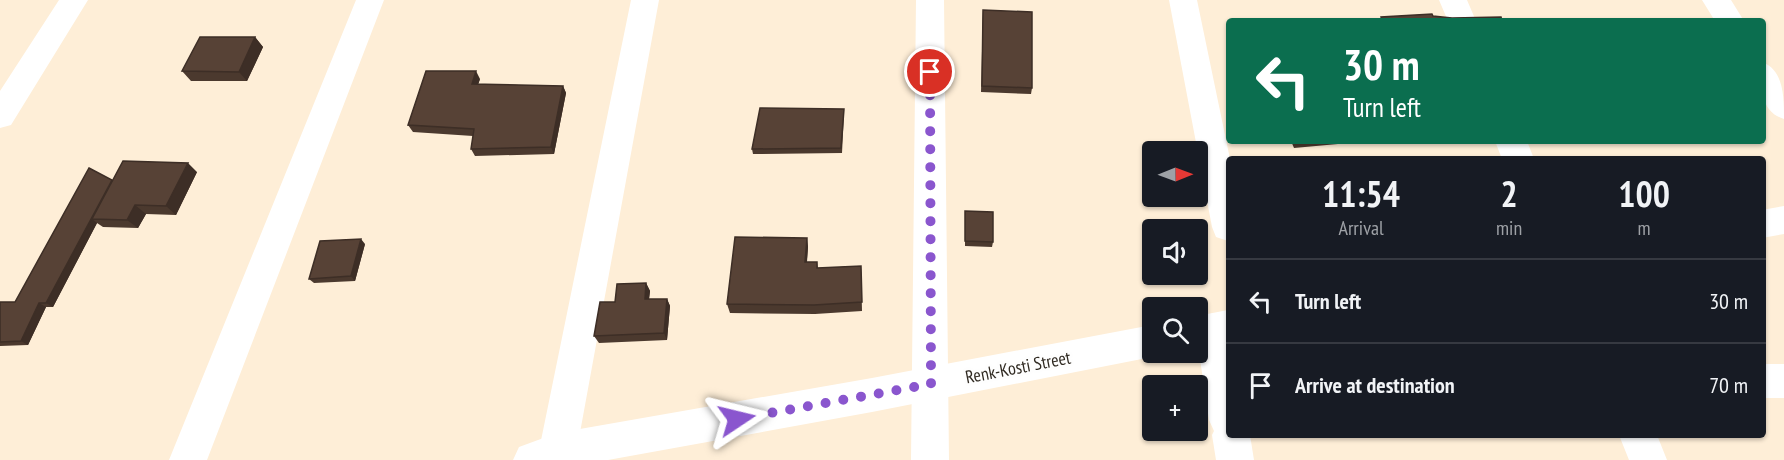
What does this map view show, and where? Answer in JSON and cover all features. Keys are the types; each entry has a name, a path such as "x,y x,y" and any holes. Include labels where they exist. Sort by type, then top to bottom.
{"street":[{"path":"0,116 74,0"},
{"path":"188,460 370,0"},
{"path":"548,457 645,0"},
{"path":"930,0 930,460"},
{"path":"1183,0 1226,217"},
{"path":"1453,0 1461,18"},
{"path":"1716,0 1728,18"},
{"path":"1766,79 1784,107"},
{"path":"1766,223 1784,220"},
{"path":"1213,329 1226,408"},
{"name":"Renk-Kosti Street","path":"548,457 1142,343"},
{"path":"1766,381 1784,381"},
{"path":"1231,438 1235,460"},
{"path":"1639,438 1648,460"}],"building":[{"path":"983,10 1032,12 1032,88 982,86"},
{"path":"1432,14 1452,18 1381,18"},
{"path":"1501,17 1501,18 1452,18"},
{"path":"200,37 255,37 239,72 182,71"},
{"path":"426,71 476,71 472,84 563,86 551,147 471,149 474,129 408,125"},
{"path":"760,108 844,109 841,148 752,149"},
{"path":"123,161 188,163 166,206 135,205 127,220 92,219"},
{"path":"89,168 112,180 46,303 39,303 21,341 0,342 0,302 15,302"},
{"path":"965,211 993,212 993,242 965,241"},
{"path":"735,237 807,238 805,262 817,262 817,268 861,266 862,302 814,305 727,304"},
{"path":"361,239 351,276 309,279 320,241"},
{"path":"646,283 645,299 667,299 664,333 594,336 600,302 615,302 617,284"}],"route":[{"path":"737,419 931,384 930,72"}]}
